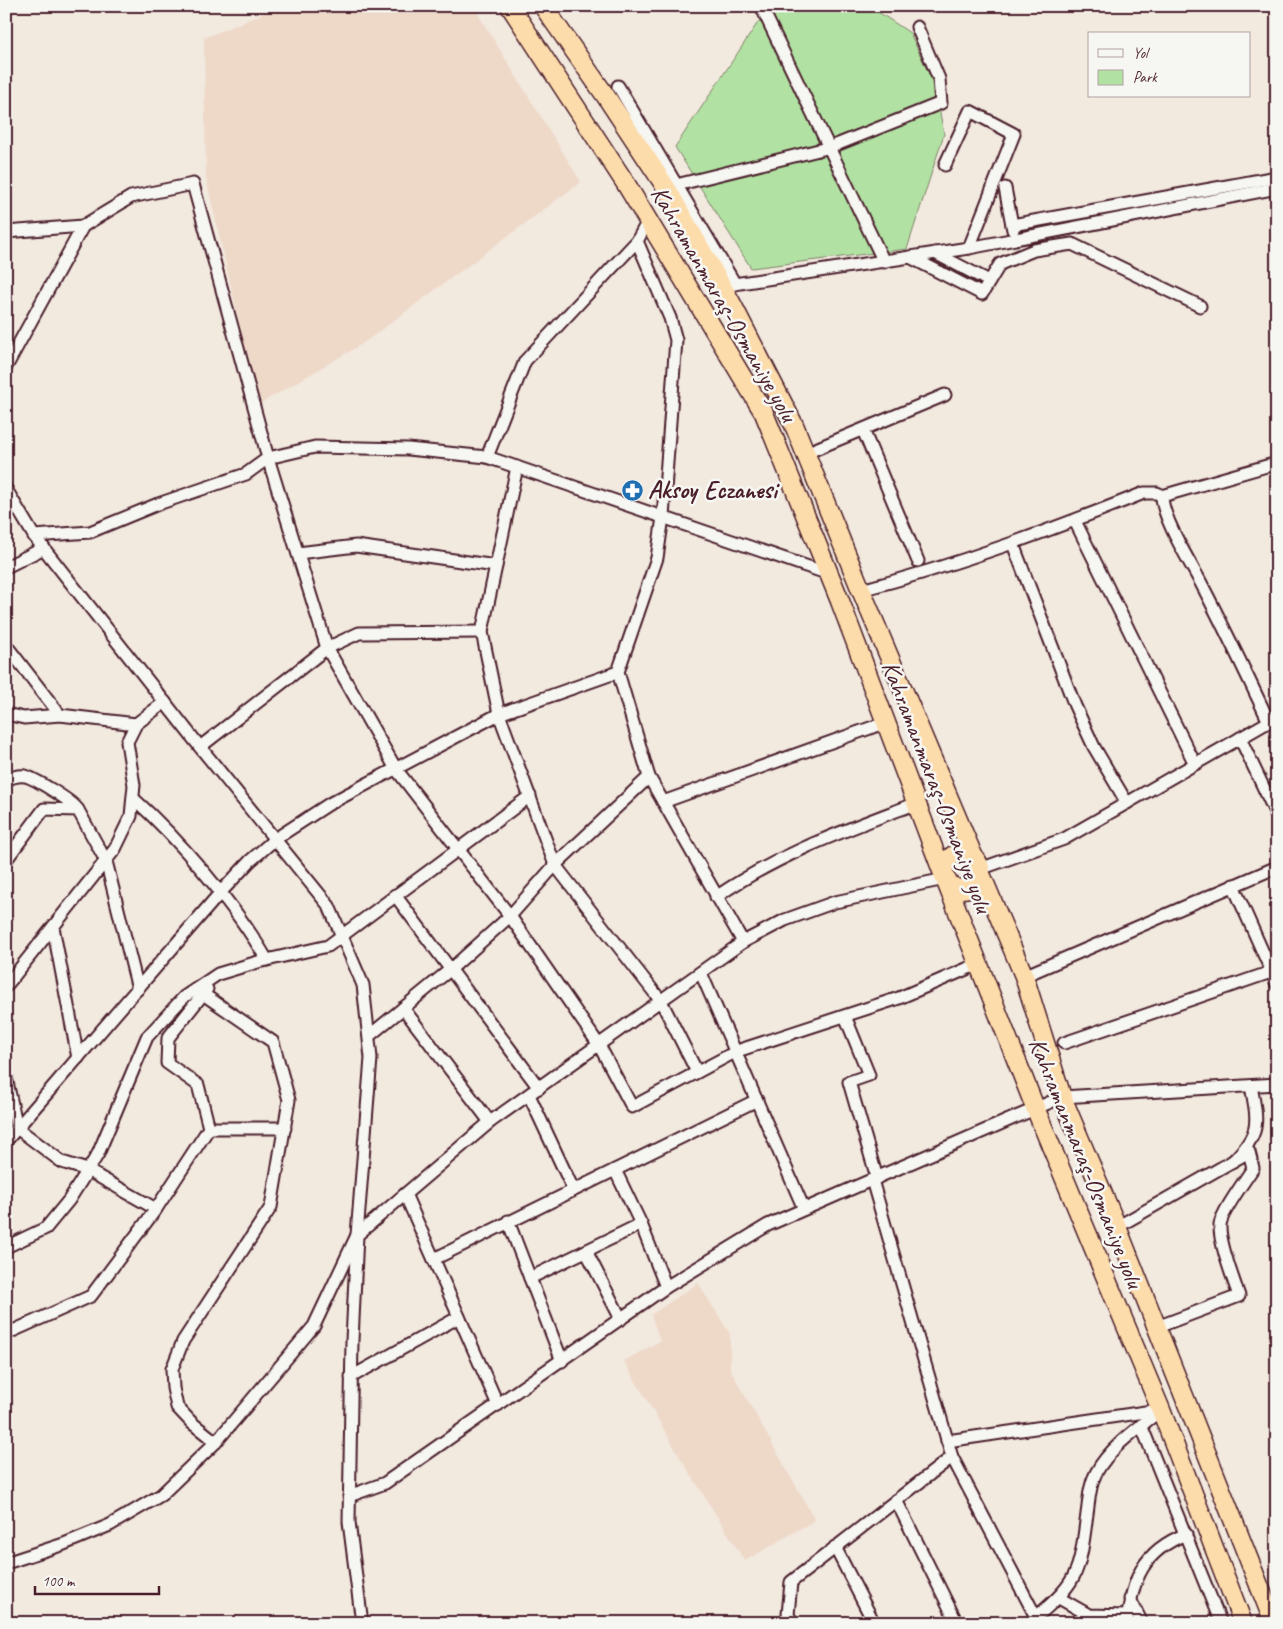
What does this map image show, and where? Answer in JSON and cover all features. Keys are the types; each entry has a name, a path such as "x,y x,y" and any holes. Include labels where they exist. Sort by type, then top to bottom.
{"highway":[{"name":"Kahramanmaraş-Osmaniye yolu","path":"510,6 602,146 764,413 887,722 978,964 1036,1110 1161,1410 1243,1623"},
{"name":"Kahramanmaraş-Osmaniye yolu","path":"543,6 605,95 728,285 794,426 1024,976 1062,1097 1117,1227 1274,1623"},
{"path":"957,854 969,855 979,866 979,874 974,884 969,888 958,889 952,887 944,876 947,861 957,854"}],"street":[{"path":"761,6 831,147 884,262"},
{"path":"676,185 831,147 941,103 939,79 917,27"},
{"path":"618,86 676,185 728,285 969,248 1277,188"},
{"path":"945,165 970,111 1014,134 969,248"},
{"path":"1012,224 1277,177"},
{"path":"6,232 83,226 131,197 193,184 268,458 327,648 396,768 510,916 599,1045 632,1106 737,1051 899,998 978,964"},
{"path":"1005,188 1014,239"},
{"path":"487,457 525,361 637,241 648,221"},
{"path":"6,366 83,226"},
{"path":"637,241 670,318 676,340 663,517 657,558 618,672 649,777 742,942"},
{"path":"910,258 982,294 1000,264 1034,250 1072,244 1200,306"},
{"path":"935,253 990,281"},
{"path":"806,454 945,396"},
{"path":"863,430 918,562"},
{"path":"34,536 90,532 158,504 246,474 268,458 315,447 408,449 487,457 829,574"},
{"path":"861,590 919,575 1013,544 1144,493 1157,493 1162,496 1277,462"},
{"path":"517,467 482,632 499,714 556,865 660,1001 697,1072"},
{"path":"6,489 34,536 200,747 329,906 363,985 371,1058 357,1235 351,1377 349,1496 349,1522 362,1623"},
{"path":"979,866 1064,839 1273,719 1174,530 1162,502 1162,496"},
{"path":"1075,521 1195,764"},
{"path":"1013,544 1075,706 1094,747 1127,802"},
{"path":"298,553 356,546 496,566"},
{"path":"6,567 44,548"},
{"path":"200,747 327,648 359,633 482,632"},
{"path":"6,645 60,715"},
{"path":"6,1141 220,893 250,861 275,839 329,804 499,714 618,672"},
{"path":"6,986 115,849 131,816 134,785 127,742 136,724 165,702"},
{"path":"6,714 24,718 60,715 136,724"},
{"path":"663,802 887,722"},
{"path":"1240,738 1277,816"},
{"path":"6,780 14,776 26,776 66,798 78,810 106,861 138,989"},
{"path":"368,1036 450,969 510,916 556,865 649,777"},
{"path":"6,1247 46,1228 68,1200 98,1154 146,1037 184,997 218,974 328,946 530,796"},
{"path":"133,798 153,816 220,893 267,960"},
{"path":"716,896 794,850 917,802"},
{"path":"6,860 44,810 78,810"},
{"path":"1024,976 1277,867"},
{"path":"6,1563 64,1544 110,1525 161,1495 216,1442 314,1326 357,1235 490,1122 701,974 742,942 785,920 835,902 944,876"},
{"path":"1233,886 1274,971 1277,984"},
{"path":"395,895 539,1088"},
{"path":"53,927 78,1058"},
{"path":"1064,1043 1274,971"},
{"path":"6,1334 91,1296 156,1209 209,1128 198,1085 167,1063 168,1038 218,974"},
{"path":"701,974 737,1051 804,1209"},
{"path":"203,994 273,1042 289,1100 272,1207 183,1341 172,1369 173,1388 178,1407 192,1423 216,1442"},
{"path":"403,1008 490,1122"},
{"path":"845,1016 869,1075 849,1082 952,1457 1032,1620 1058,1598 1073,1581 1081,1561 1090,1490 1096,1474 1107,1458 1161,1410"},
{"path":"6,1077 17,1128 62,1162 87,1170 156,1209"},
{"path":"349,1496 385,1484 666,1287 768,1225 804,1209 1036,1110 1062,1097 1277,1084"},
{"path":"1233,1161 1243,1151 1255,1133 1251,1086"},
{"path":"529,1095 573,1189"},
{"path":"434,1259 573,1189 758,1100"},
{"path":"209,1128 285,1128"},
{"path":"1117,1227 1249,1152 1253,1168 1237,1191 1220,1224 1226,1253 1239,1296 1157,1327"},
{"path":"614,1170 641,1224 666,1287"},
{"path":"405,1194 498,1405"},
{"path":"508,1221 562,1361"},
{"path":"530,1278 641,1224"},
{"path":"586,1251 621,1319"},
{"path":"351,1377 459,1317"},
{"path":"948,1441 1161,1410"},
{"path":"1142,1425 1221,1623"},
{"path":"793,1623 788,1615 791,1582 952,1457"},
{"path":"896,1500 957,1623"},
{"path":"1058,1598 1089,1615 1128,1619 1130,1597 1142,1566 1171,1540 1186,1534"},
{"path":"835,1547 874,1623"},
{"path":"1130,1597 1142,1623"}],"shaded area":[{"path":"281,6 473,6 581,182 362,344 258,405 206,178 204,38"},
{"path":"698,1283 730,1334 730,1369 815,1520 745,1561 681,1459 624,1361 660,1341 651,1315"}],"green space":[{"path":"769,6 869,6 910,33 935,87 944,134 907,249 751,268 675,147"}],"place":[{"name":"Aksoy Eczanesi","path":"632,490"}]}
